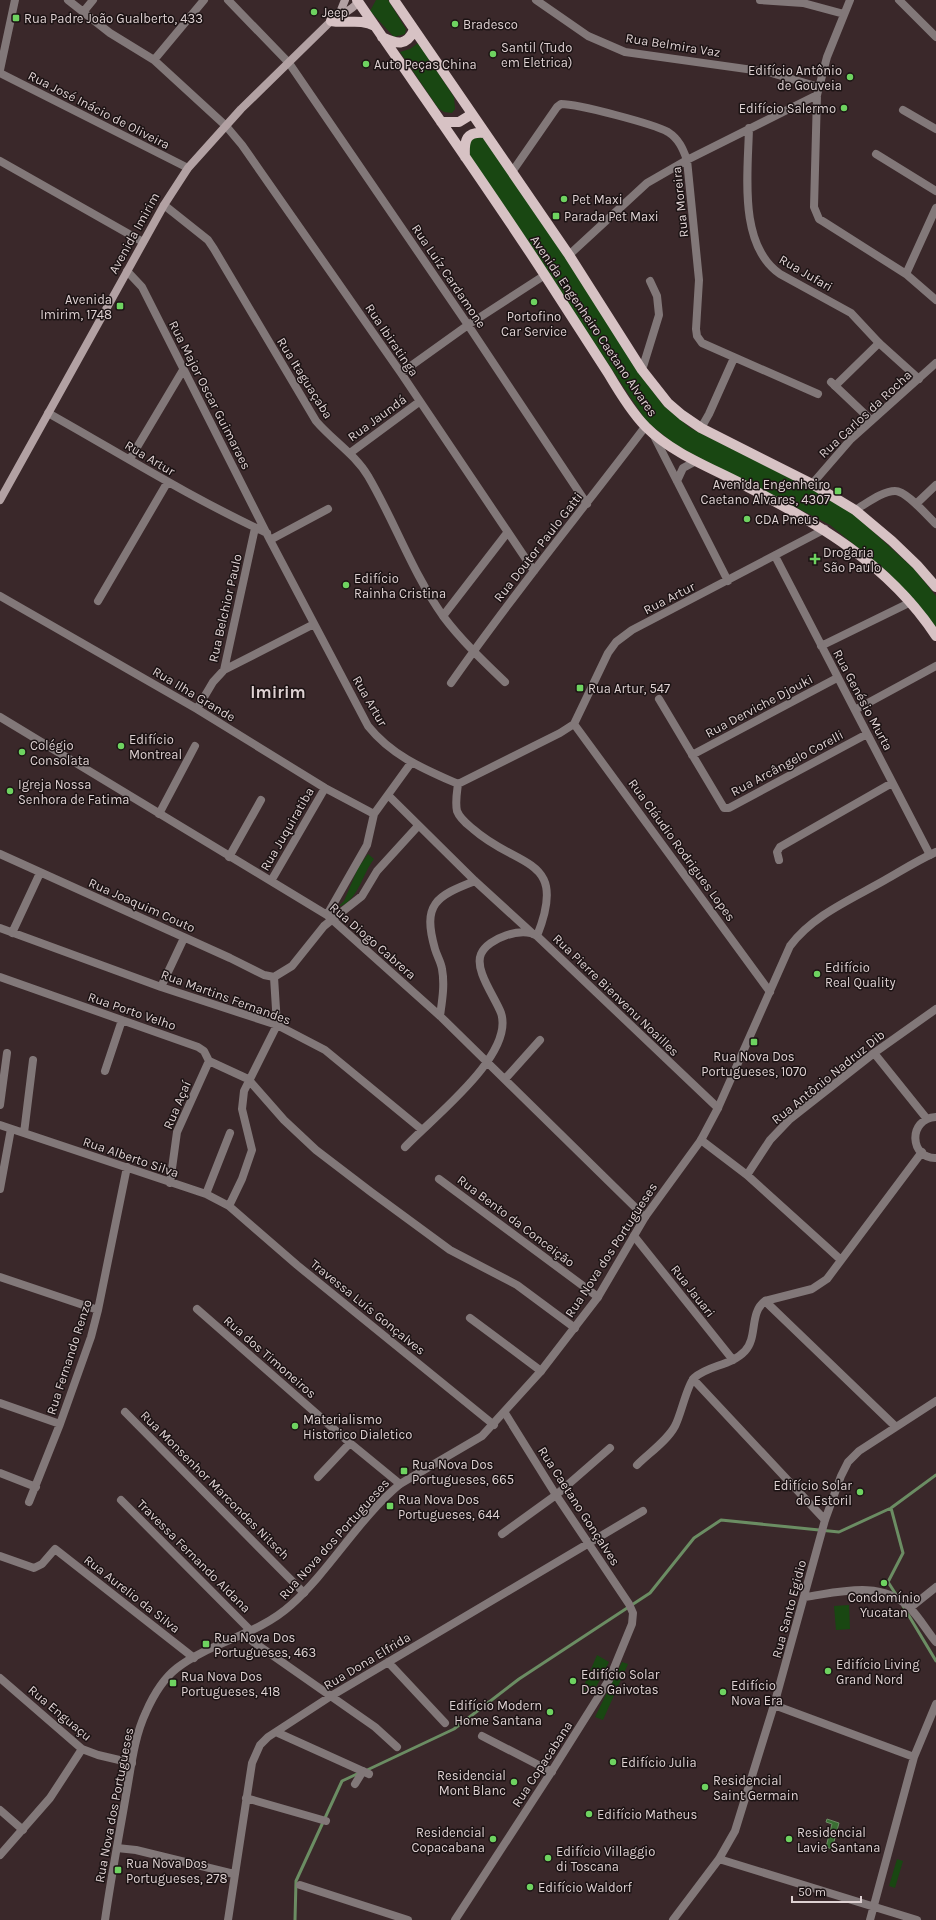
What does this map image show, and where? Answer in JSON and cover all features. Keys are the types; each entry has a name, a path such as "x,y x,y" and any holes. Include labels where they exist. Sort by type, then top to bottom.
{"main road":[{"name":"Avenida Imirim","path":"0,500 164,205 188,168 226,126 335,18 345,0"},
{"name":"Avenida Engenheiro Caetano Alvares","path":"394,0 569,255 642,370 668,403 682,416 701,428 812,484 855,510 902,550 936,587"},
{"name":"Avenida Imirim","path":"335,18 353,9 358,1"},
{"name":"Avenida Engenheiro Caetano Alvares","path":"358,1 545,275 617,387 648,429 674,449 771,499 825,530 868,561 911,602 936,636"},
{"path":"335,18 344,23 364,22 375,26"},
{"path":"382,37 393,41 403,42 409,39 414,30"},
{"path":"441,122 459,122 472,114"},
{"path":"465,157 464,144 467,138 474,133 485,133"}],"street":[{"path":"0,71 14,0"},
{"name":"Rua Ibiratinga","path":"68,0 84,11 110,33 154,60 226,126 242,145 401,373 419,402 534,571"},
{"path":"84,11 92,0"},
{"path":"154,60 204,0"},
{"name":"Rua Luíz Cardamone","path":"228,0 289,63 468,325 587,504"},
{"name":"Rua Belmira Vaz","path":"536,0 588,36 625,52 768,72 818,91"},
{"path":"760,0 803,3 844,14"},
{"path":"850,0 827,57 818,91 814,207 816,214 824,222 906,274 936,300"},
{"path":"900,0 936,37"},
{"name":"Rua José Inácio de Oliveira","path":"0,71 188,168"},
{"path":"569,255 642,187 687,160 818,91"},
{"name":"Rua Moreira","path":"512,172 557,107 564,104 638,121 661,129 674,137 680,143 687,160 699,280 697,336 702,343 818,394"},
{"path":"903,110 936,129"},
{"name":"Rua Jufari","path":"749,128 750,215 757,246 764,260 780,274 851,313 879,343 919,379"},
{"path":"876,154 936,191"},
{"path":"0,161 144,242"},
{"name":"Rua Itaguaçaba","path":"164,205 208,240 316,421 350,453 368,475 443,616 473,652 505,682"},
{"path":"906,274 936,208"},
{"name":"Rua Major Oscar Guimaraes","path":"127,271 142,287 268,537"},
{"path":"401,373 468,325 545,275"},
{"path":"642,370 659,315 657,296 650,281"},
{"path":"871,420 833,384 879,343"},
{"path":"701,428 709,414 734,358"},
{"name":"Rua Carlos da Rocha","path":"812,484 834,456 871,420 936,363"},
{"path":"130,459 183,370"},
{"name":"Rua Jaundá","path":"350,453 419,402"},
{"name":"Rua Artur","path":"48,413 130,459 167,483 255,528 268,537 368,726 377,738 411,763 458,784"},
{"path":"648,429 677,481 728,581"},
{"name":"Rua Doutor Paulo Gatti","path":"451,683 534,571 648,429"},
{"path":"677,481 683,468 696,461"},
{"path":"98,601 167,483"},
{"path":"916,504 936,485"},
{"path":"855,510 894,491 904,494 936,524"},
{"path":"268,537 328,509"},
{"name":"Rua Belchior Paulo","path":"197,709 213,682 224,670 255,528"},
{"name":"Rua Artur","path":"574,724 608,653 616,642 632,630 825,530"},
{"path":"443,616 507,532"},
{"name":"Rua Genésio Murta","path":"775,556 892,783 933,854"},
{"name":"Rua Ilha Grande","path":"0,596 197,709 325,788 374,814"},
{"path":"821,646 911,602"},
{"path":"224,670 314,624"},
{"path":"855,710 936,666"},
{"name":"Rua Derviche Djouki","path":"692,755 837,678"},
{"name":"Rua Arcângelo Corelli","path":"659,699 722,807 727,808 867,734"},
{"name":"Rua Diogo Cabrera","path":"0,717 329,917 440,1016 645,1217"},
{"path":"458,784 560,733 574,724"},
{"name":"Rua Cláudio Rodrigues Lopes","path":"574,724 770,992"},
{"path":"158,814 195,746"},
{"path":"229,1206 242,1179 252,1150 242,1099 248,1079 277,1025 274,977 292,966 329,917 367,845 374,814 389,796 411,763"},
{"path":"779,860 777,852 780,847 892,783"},
{"name":"Rua Pierre Bienvenu Noailles","path":"458,784 457,808 463,821 484,839 538,870 544,879 548,898 542,922 535,935 718,1108"},
{"name":"Rua Juquiratiba","path":"271,882 325,788"},
{"path":"389,796 475,881 535,935"},
{"path":"229,857 261,800"},
{"path":"329,917 362,896 377,872 418,826"},
{"name":"Rua Joaquim Couto","path":"0,854 264,975 274,977"},
{"name":"Rua Nova dos Portugueses","path":"105,1920 132,1763 140,1727 153,1699 171,1674 194,1658 278,1615 304,1593 375,1508 400,1484 468,1446 494,1425 541,1371 598,1297 645,1217 701,1140 718,1108 790,946 808,926 827,913 933,854"},
{"path":"12,933 40,873"},
{"path":"440,1016 443,976 431,934 430,920 432,911 435,902 443,895 475,881"},
{"name":"Rua Martins Fernandes","path":"0,928 161,987 277,1025 330,1054 422,1129"},
{"path":"406,1146 461,1092 487,1062 503,1032 503,1023 500,1013 482,973 480,955 484,948 492,941 504,936 535,935"},
{"path":"161,987 184,938"},
{"name":"Rua Porto Velho","path":"0,977 198,1047 204,1051 209,1061 248,1079"},
{"name":"Rua Antônio Nadruz Dib","path":"747,1175 779,1130 874,1053 936,1009"},
{"path":"105,1071 122,1020"},
{"path":"505,1079 540,1040"},
{"path":"0,1105 7,1053"},
{"path":"874,1053 932,1118 921,1123 916,1130 915,1137 916,1145 922,1152 926,1156 936,1158"},
{"path":"24,1133 33,1060"},
{"name":"Rua Açaí","path":"170,1183 176,1132 209,1061"},
{"path":"248,1079 284,1120 316,1150 371,1192 450,1250 517,1285 575,1328"},
{"name":"Rua Alberto Silva","path":"0,1125 206,1194 229,1206"},
{"path":"0,1189 11,1129"},
{"path":"206,1194 230,1133"},
{"path":"701,1140 747,1175 841,1260"},
{"path":"637,1465 674,1428 693,1379 701,1373 733,1360 745,1351 749,1344 757,1311 760,1305 764,1301 812,1289 827,1279 922,1152"},
{"name":"Rua Fernando Renzo","path":"29,1502 60,1424 98,1310 127,1167"},
{"name":"Rua Bento da Conceição","path":"439,1179 598,1297"},
{"name":"Travessa Luís Gonçalves","path":"229,1206 320,1284 494,1425"},
{"name":"Rua Jauari","path":"634,1236 733,1360"},
{"path":"0,1277 98,1310"},
{"path":"764,1301 896,1428"},
{"name":"Rua dos Timoneiros","path":"197,1309 350,1443 400,1484"},
{"path":"470,1318 541,1371"},
{"path":"693,1379 825,1520"},
{"name":"Rua Santo Egidio","path":"673,1920 719,1859 735,1831 774,1705 825,1520 841,1476 848,1462 859,1451 936,1401"},
{"path":"0,1403 60,1424"},
{"name":"Rua Monsenhor Marcondes Nitsch","path":"125,1412 304,1593"},
{"name":"Rua Caetano Gonçalves","path":"505,1413 556,1495 629,1604 633,1613"},
{"path":"318,1477 350,1443"},
{"path":"502,1534 556,1495 610,1448"},
{"path":"0,1473 36,1487"},
{"name":"Travessa Fernando Aldana","path":"121,1500 248,1631 252,1641 375,1727 396,1746"},
{"name":"Rua Dona Elfrida","path":"228,1920 246,1798 255,1754 260,1745 276,1732 331,1696 643,1511"},
{"name":"Rua Aurelio da Silva","path":"0,1556 34,1568 42,1564 56,1549 194,1658"},
{"path":"910,1608 936,1586"},
{"path":"805,1596 853,1590 872,1590 888,1594 910,1608 936,1642"},
{"name":"Rua Copacabana","path":"456,1920 552,1772 609,1680 628,1636 632,1624 633,1613"},
{"path":"388,1662 445,1723"},
{"name":"Rua Enguaçu","path":"0,1678 82,1749 98,1755 132,1763"},
{"path":"870,1920 914,1757 936,1704"},
{"path":"774,1705 914,1757"},
{"path":"276,1732 366,1772 355,1784"},
{"path":"482,1736 552,1772"},
{"path":"0,1856 50,1798 82,1749"},
{"path":"246,1798 326,1821"},
{"path":"0,1810 23,1830"},
{"path":"117,1848 130,1849 234,1874"},
{"path":"719,1859 917,1920"},
{"path":"300,1885 408,1920"}],"shaded area":[{"path":"376,0 388,0 406,29 405,34 394,37 370,11"},
{"path":"418,43 454,97 455,109 452,113 444,112 438,108 400,52 410,49"},
{"path":"476,137 483,138 566,257 637,371 663,405 690,428 807,486 856,516 914,569 936,596 936,629 889,573 830,525 677,446 647,422 470,157 469,141"},
{"path":"368,854 374,859 359,887 350,900 338,907 344,901 358,868"},
{"path":"849,1605 850,1629 836,1630 834,1606"},
{"path":"597,1655 609,1662 592,1695 582,1690"},
{"path":"622,1662 628,1664 603,1720 595,1717"},
{"path":"827,1819 839,1823 832,1849 826,1847 832,1824 826,1822"},
{"path":"897,1859 903,1861 895,1888 889,1886"}],"waterway":[{"path":"365,1771 454,1729 519,1679 650,1593 694,1538 721,1520 839,1532 891,1508 936,1475"},
{"path":"891,1508 903,1553 888,1582 897,1596"},
{"path":"903,1606 936,1661"},
{"path":"295,1920 296,1881 342,1781 359,1773"}],"place":[{"name":"Jeep","path":"314,12"},
{"name":"Rua Padre João Gualberto, 433","path":"16,18"},
{"name":"Bradesco","path":"455,24"},
{"name":"Santil (Tudo em Eletrica)","path":"493,54"},
{"name":"Auto Peças China","path":"366,64"},
{"name":"Edifício Antônio de Gouveia","path":"850,77"},
{"name":"Edifício Salermo","path":"844,108"},
{"name":"Pet Maxi","path":"564,199"},
{"name":"Parada Pet Maxi","path":"556,216"},
{"name":"Portofino Car Service","path":"534,302"},
{"name":"Avenida Imirim, 1748","path":"120,306"},
{"name":"Avenida Engenheiro Caetano Alvares, 4307","path":"838,491"},
{"name":"CDA Pneus","path":"747,519"},
{"name":"Drogaria São Paulo","path":"815,559"},
{"name":"Edifício Rainha Cristina","path":"346,585"},
{"name":"Rua Artur, 547","path":"580,688"},
{"name":"Edifício Montreal","path":"121,746"},
{"name":"Colégio Consolata","path":"22,752"},
{"name":"Igreja Nossa Senhora de Fatima","path":"10,791"},
{"name":"Edifício Real Quality","path":"817,974"},
{"name":"Rua Nova Dos Portugueses, 1070","path":"754,1042"},
{"name":"Materialismo Historico Dialetico","path":"295,1426"},
{"name":"Rua Nova Dos Portugueses, 665","path":"404,1471"},
{"name":"Edifício Solar do Estoril","path":"860,1492"},
{"name":"Rua Nova Dos Portugueses, 644","path":"390,1506"},
{"name":"Condomínio Yucatan","path":"884,1583"},
{"name":"Rua Nova Dos Portugueses, 463","path":"206,1644"},
{"name":"Edifício Living Grand Nord","path":"828,1671"},
{"name":"Edifício Solar Das Gaivotas","path":"573,1681"},
{"name":"Rua Nova Dos Portugueses, 418","path":"173,1683"},
{"name":"Edifício Nova Era","path":"723,1692"},
{"name":"Edifício Modern Home Santana","path":"550,1712"},
{"name":"Edifício Julia","path":"613,1762"},
{"name":"Residencial Mont Blanc","path":"514,1782"},
{"name":"Residencial Saint Germain","path":"705,1787"},
{"name":"Edifício Matheus","path":"589,1814"},
{"name":"Residencial Copacabana","path":"493,1839"},
{"name":"Residencial Lavie Santana","path":"789,1839"},
{"name":"Edifício Villaggio di Toscana","path":"548,1858"},
{"name":"Rua Nova Dos Portugueses, 278","path":"118,1870"},
{"name":"Edifício Waldorf","path":"530,1887"}],"district":[{"name":"Imirim","path":"278,692"}]}
